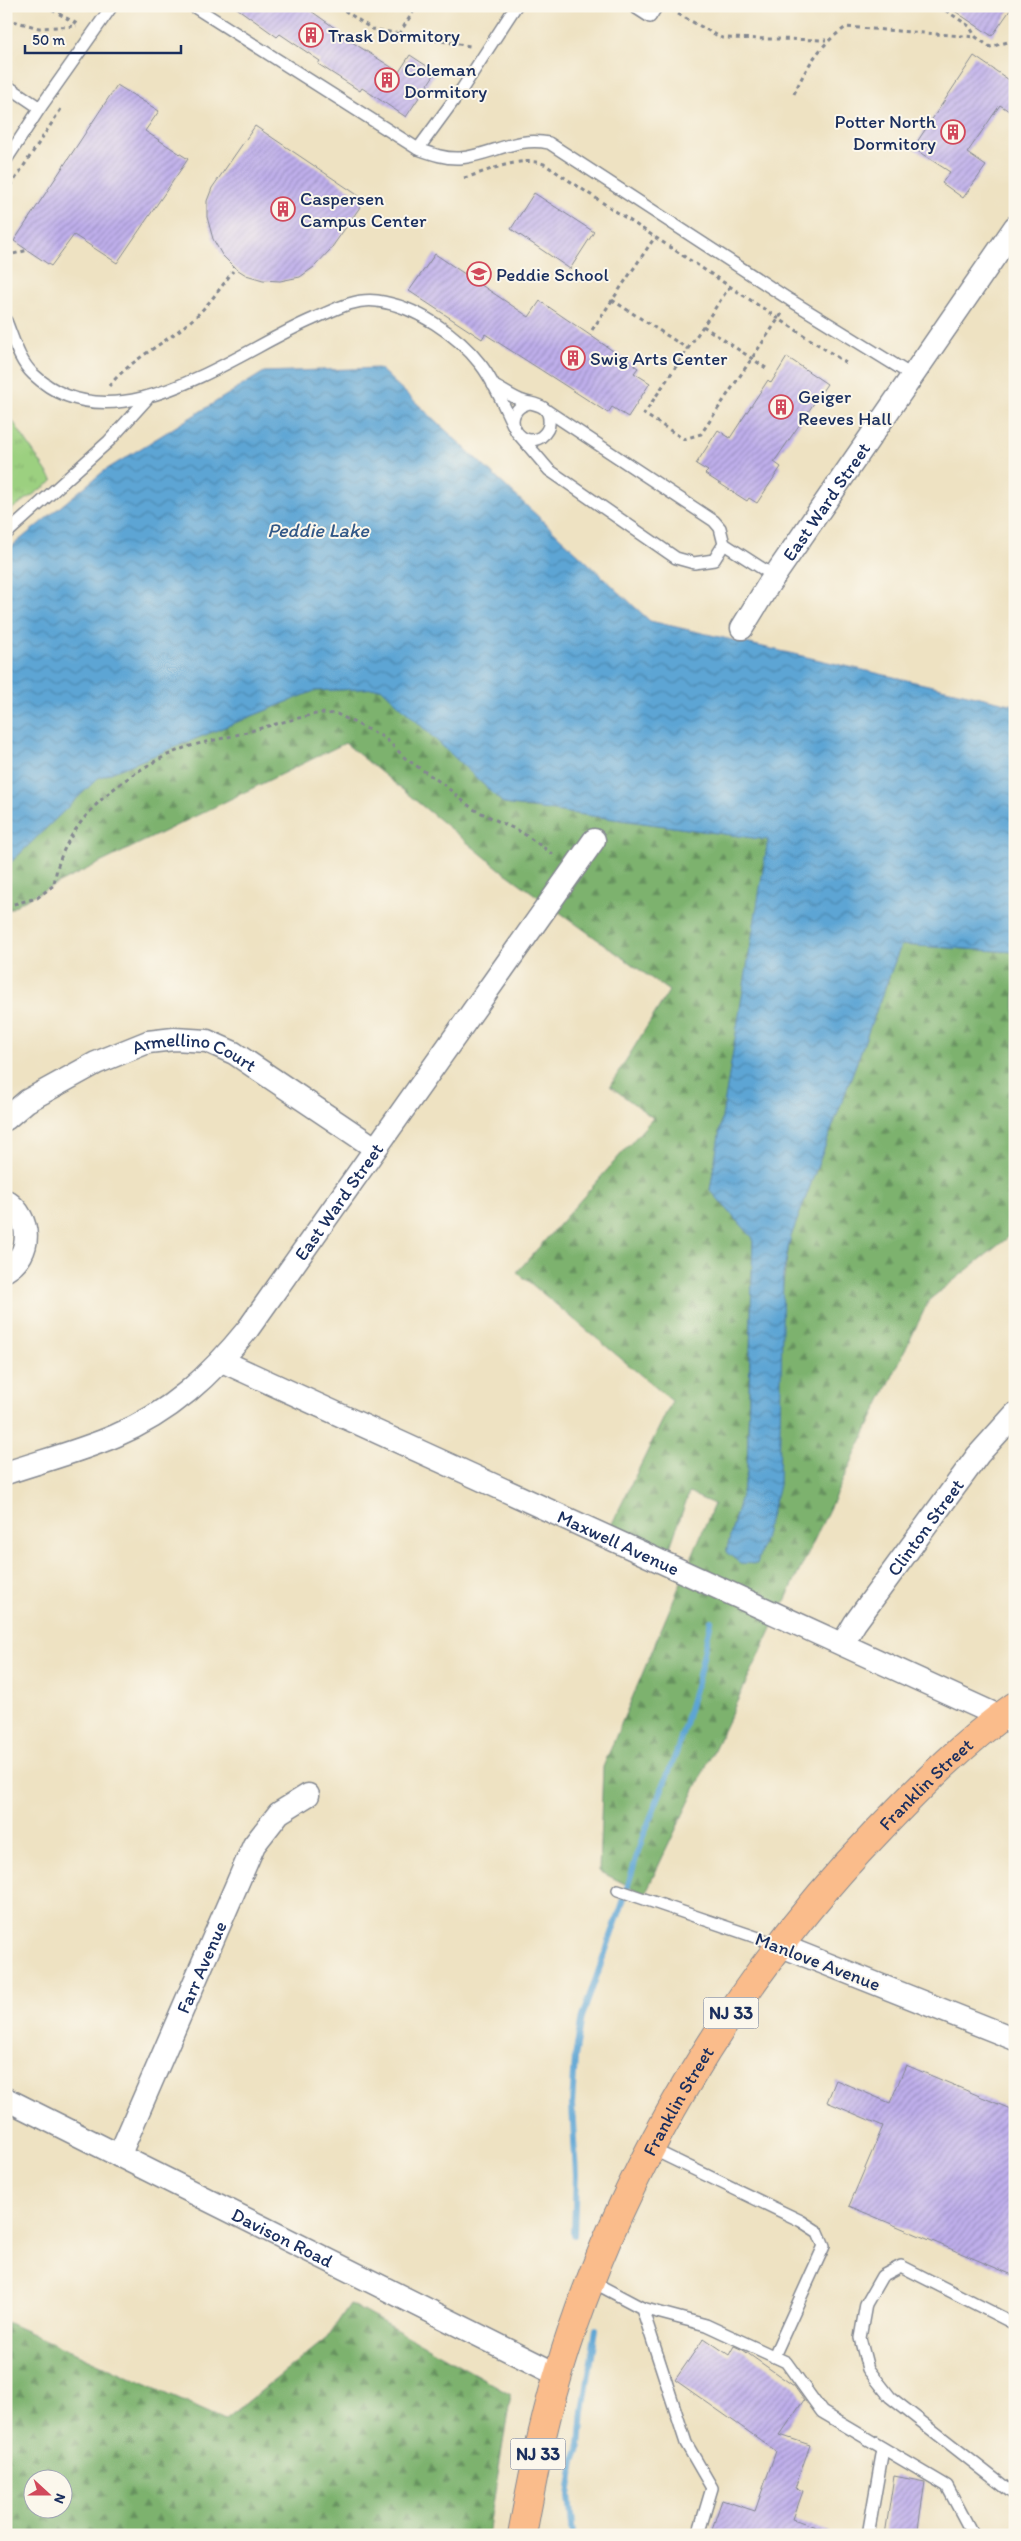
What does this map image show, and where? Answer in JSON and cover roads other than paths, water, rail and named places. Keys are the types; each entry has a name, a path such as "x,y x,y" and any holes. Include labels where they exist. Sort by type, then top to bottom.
{"main road":[{"name":"Franklin Street","path":"522,2535 534,2468 558,2374 591,2281 618,2217 690,2077 779,1944 817,1896 905,1802 952,1758 1010,1715"}],"street":[{"name":"East Ward Street","path":"742,628 774,576 1015,227"},
{"name":"East Ward Street","path":"6,1473 123,1432 167,1407 193,1388 222,1361 248,1329 573,867 594,840"},
{"name":"Armellino Court","path":"6,1119 27,1101 96,1063 148,1042 174,1039 207,1040 234,1053 375,1148"},
{"path":"6,1201 22,1215 27,1239 18,1261 6,1270"},
{"name":"Maxwell Avenue","path":"222,1361 843,1643 1010,1715"},
{"name":"Clinton Street","path":"843,1643 854,1623 978,1455 1015,1414"},
{"name":"Farr Avenue","path":"119,2156 254,1845 279,1813 308,1795"},
{"name":"Manlove Avenue","path":"779,1944 1015,2039"},
{"name":"Davison Road","path":"6,2099 558,2374"}],"lane":[{"path":"6,160 112,6"},
{"path":"193,6 418,149 442,157 460,158 533,140 549,144 790,300 913,376"},
{"path":"418,149 516,6"},
{"path":"633,6 650,17 657,6"},
{"path":"6,85 40,108"},
{"path":"6,321 20,355 32,374 50,387 71,396 96,402 137,401 240,358 292,328 352,302 377,301 402,308 424,318 465,346 482,366 494,385 520,436 549,470 676,558 694,563 714,560 724,544"},
{"path":"494,385 521,400 536,404 546,410 714,521 720,528 724,544 774,576"},
{"path":"6,534 109,441 148,398"},
{"path":"513,425 516,411 524,404 530,403"},
{"path":"520,436 536,439 546,432 550,422 546,410"},
{"name":"Manlove Avenue","path":"618,1890 779,1944"},
{"path":"652,2149 740,2190 818,2232 824,2246 774,2356"},
{"path":"1015,2324 901,2266 882,2276 866,2304 860,2338 868,2369 890,2397 1015,2496"},
{"path":"591,2281 642,2308 706,2325 786,2362 822,2412 948,2486 973,2535"},
{"path":"642,2308 686,2443 712,2488 698,2535"},
{"path":"868,2535 883,2449"}],"water":[{"name":"Peddie Lake","path":"379,368 650,621 1015,705 1015,952 901,945 790,1239 783,1275 779,1485 757,1564 740,1563 726,1552 747,1473 753,1238 710,1190 768,840 504,804 381,688 314,691 98,778 6,867 6,551 104,471 264,372"}],"waterway":[{"path":"574,2235 576,2175 572,2105 575,2057 582,2017 621,1908 642,1839 677,1751 698,1679 711,1621"},
{"path":"573,2535 569,2496 574,2460 580,2445 583,2411 596,2329"}],"place":[{"name":"Trask Dormitory","path":"311,35"},
{"name":"Coleman Dormitory","path":"387,80"},
{"name":"Potter North Dormitory","path":"953,132"},
{"name":"Caspersen Campus Center","path":"283,209"},
{"name":"Peddie School","path":"479,274"},
{"name":"Swig Arts Center","path":"573,358"},
{"name":"Geiger Reeves Hall","path":"781,407"}]}
